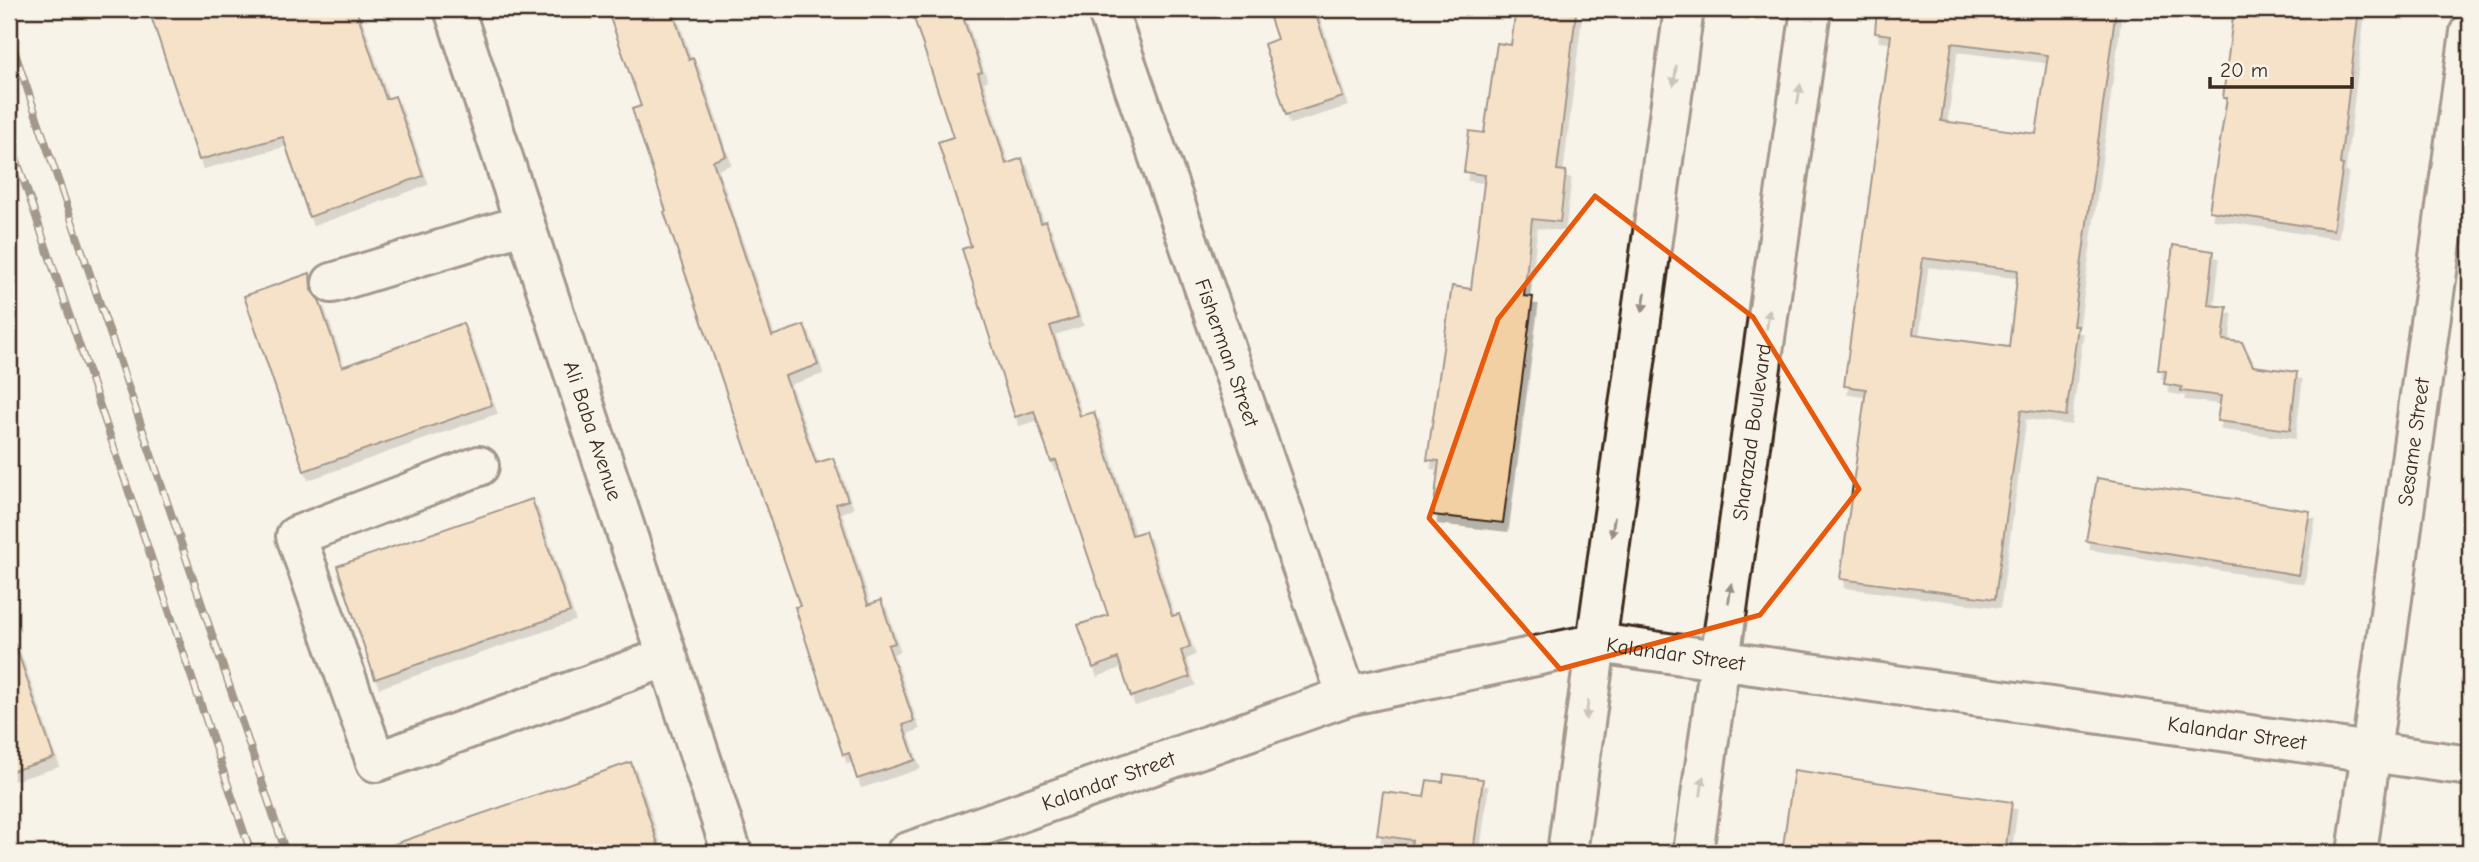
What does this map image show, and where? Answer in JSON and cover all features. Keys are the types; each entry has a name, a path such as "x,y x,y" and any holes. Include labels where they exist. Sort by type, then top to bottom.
{"street":[{"name":"Ali Baba Avenue","path":"454,9 732,853"},
{"name":"Fisherman Street","path":"1107,9 1347,696"},
{"path":"1567,853 1684,9"},
{"name":"Sharazad Boulevard","path":"1693,853 1811,9"},
{"name":"Sesame Street","path":"2357,853 2470,32"},
{"path":"332,283 525,224"},
{"path":"479,466 296,536 376,762 667,657"},
{"name":"Kalandar Street","path":"906,853 1347,696 1597,643 2470,766"}],"highlighted area":[{"path":"1595,196 1753,317 1859,489 1760,615 1560,669 1429,518 1498,319"}],"building":[{"path":"172,9 356,9 386,99 395,96 423,176 309,217 283,137 199,160 151,16"},
{"path":"607,9 672,9 689,60 693,58 726,156 713,161 772,336 804,325 818,365 785,376 816,463 833,458 848,500 836,504 868,605 881,600 895,643 888,645 914,721 903,725 915,760 857,779 849,753 843,755 795,607 800,606 664,212 666,211 632,109 641,106"},
{"path":"911,9 960,9 982,72 978,73 1006,164 1022,158 1041,223 1046,221 1078,317 1050,326 1080,416 1094,412 1132,535 1145,531 1172,616 1179,614 1190,646 1181,651 1190,677 1131,697 1118,658 1093,668 1078,625 1108,615 1056,460 1051,462 1034,411 1015,417 962,249 971,246 938,142 953,137"},
{"path":"1267,9 1314,9 1343,97 1286,115 1264,44 1277,39"},
{"path":"1516,9 1576,13 1557,170 1566,171 1560,222 1532,219 1524,296 1533,297 1503,523 1433,515 1439,461 1427,460 1452,286 1471,289 1485,175 1464,172 1469,131 1484,133 1497,43 1511,45"},
{"path":"1877,9 2116,9 2073,326 2078,326 2066,416 2021,410 1995,599 1840,579 1866,389 1844,386 1891,35 1875,33","holes":["1952,43 2048,55 2036,134 1941,121","1923,258 2018,270 2009,347 1913,334"]},
{"path":"2234,9 2359,9 2340,164 2343,165 2333,230 2209,211 2227,98 2223,98"},
{"path":"2173,245 2214,251 2208,305 2227,307 2223,340 2242,342 2253,366 2297,372 2290,430 2217,421 2221,396 2181,391 2182,387 2164,384 2166,371 2158,370"},
{"path":"310,273 311,290 319,300 342,367 463,323 492,405 304,471 244,296"},
{"path":"2097,478 2310,511 2299,575 2086,541"},
{"path":"532,499 570,612 375,679 337,566"},
{"path":"15,644 54,758 9,772 9,645"},
{"path":"631,762 661,853 387,853 386,847"},
{"path":"1794,770 2012,802 2005,853 1921,853 1848,843 1847,853 1782,853"},
{"path":"1444,774 1483,779 1473,853 1410,853 1412,840 1377,835 1383,792 1424,797 1427,780 1443,782"}],"railway":[{"path":"9,35 286,853"},
{"path":"9,137 251,853"}]}
